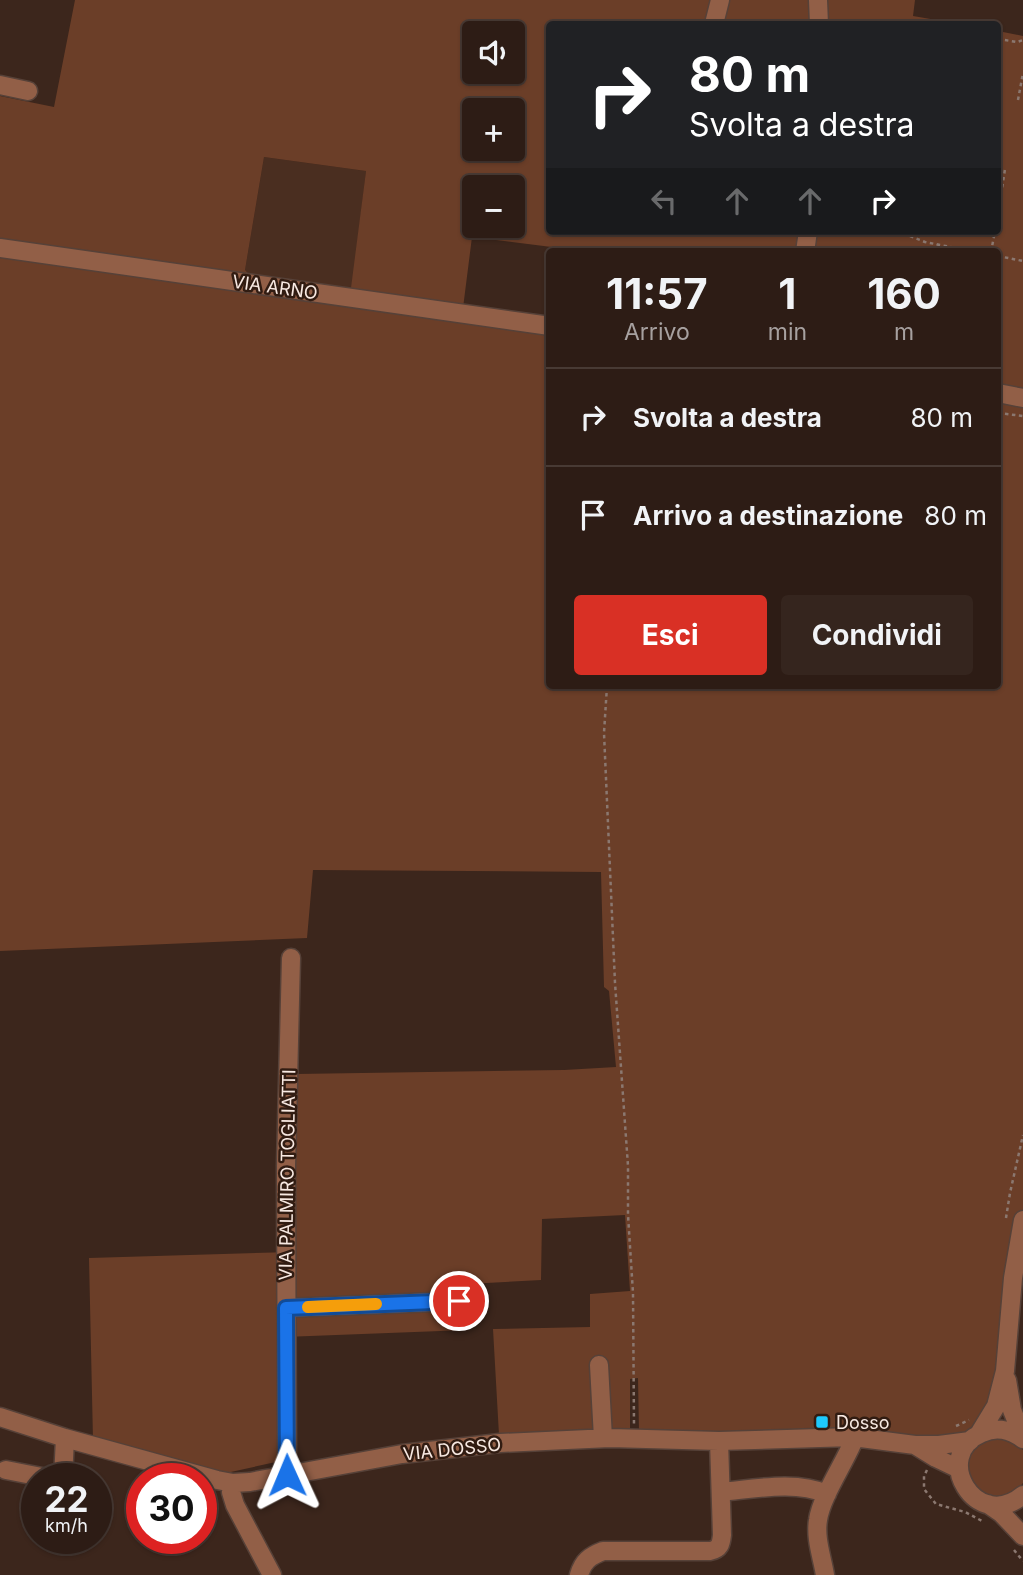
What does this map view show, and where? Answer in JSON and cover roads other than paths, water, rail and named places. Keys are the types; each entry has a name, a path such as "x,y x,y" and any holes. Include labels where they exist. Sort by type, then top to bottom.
{"street":[{"path":"715,21 719,0"},
{"path":"818,0 819,21"},
{"path":"0,85 28,91"},
{"name":"VIA ARNO","path":"0,248 546,325"},
{"path":"1001,394 1023,398"},
{"name":"VIA PALMIRO TOGLIATTI","path":"287,1475 286,1166 291,958"},
{"path":"1016,1225 1005,1371 996,1406 973,1431 960,1459 959,1469 965,1488 971,1495 1000,1513 1018,1542"},
{"path":"286,1308 459,1301"},
{"path":"599,1365 603,1438"},
{"path":"1005,1371 1012,1410 1023,1438"},
{"name":"VIA DOSSO","path":"0,1417 65,1438 233,1483 402,1454 500,1443 603,1438 719,1441 853,1437 915,1446 939,1445 973,1431 1003,1429 1023,1438"},
{"path":"825,1575 817,1522 853,1437"},
{"path":"64,1463 65,1438"},
{"path":"579,1575 589,1556 603,1551 717,1549 722,1535 719,1441"},
{"name":"VIA DOSSO","path":"915,1446 959,1469"},
{"path":"6,1470 21,1473"},
{"path":"233,1483 231,1492 234,1505 272,1575"},
{"path":"720,1492 795,1487 827,1494"},
{"path":"988,1504 1000,1506 1023,1495"}],"place":[{"name":"Dosso","path":"822,1422"}]}
